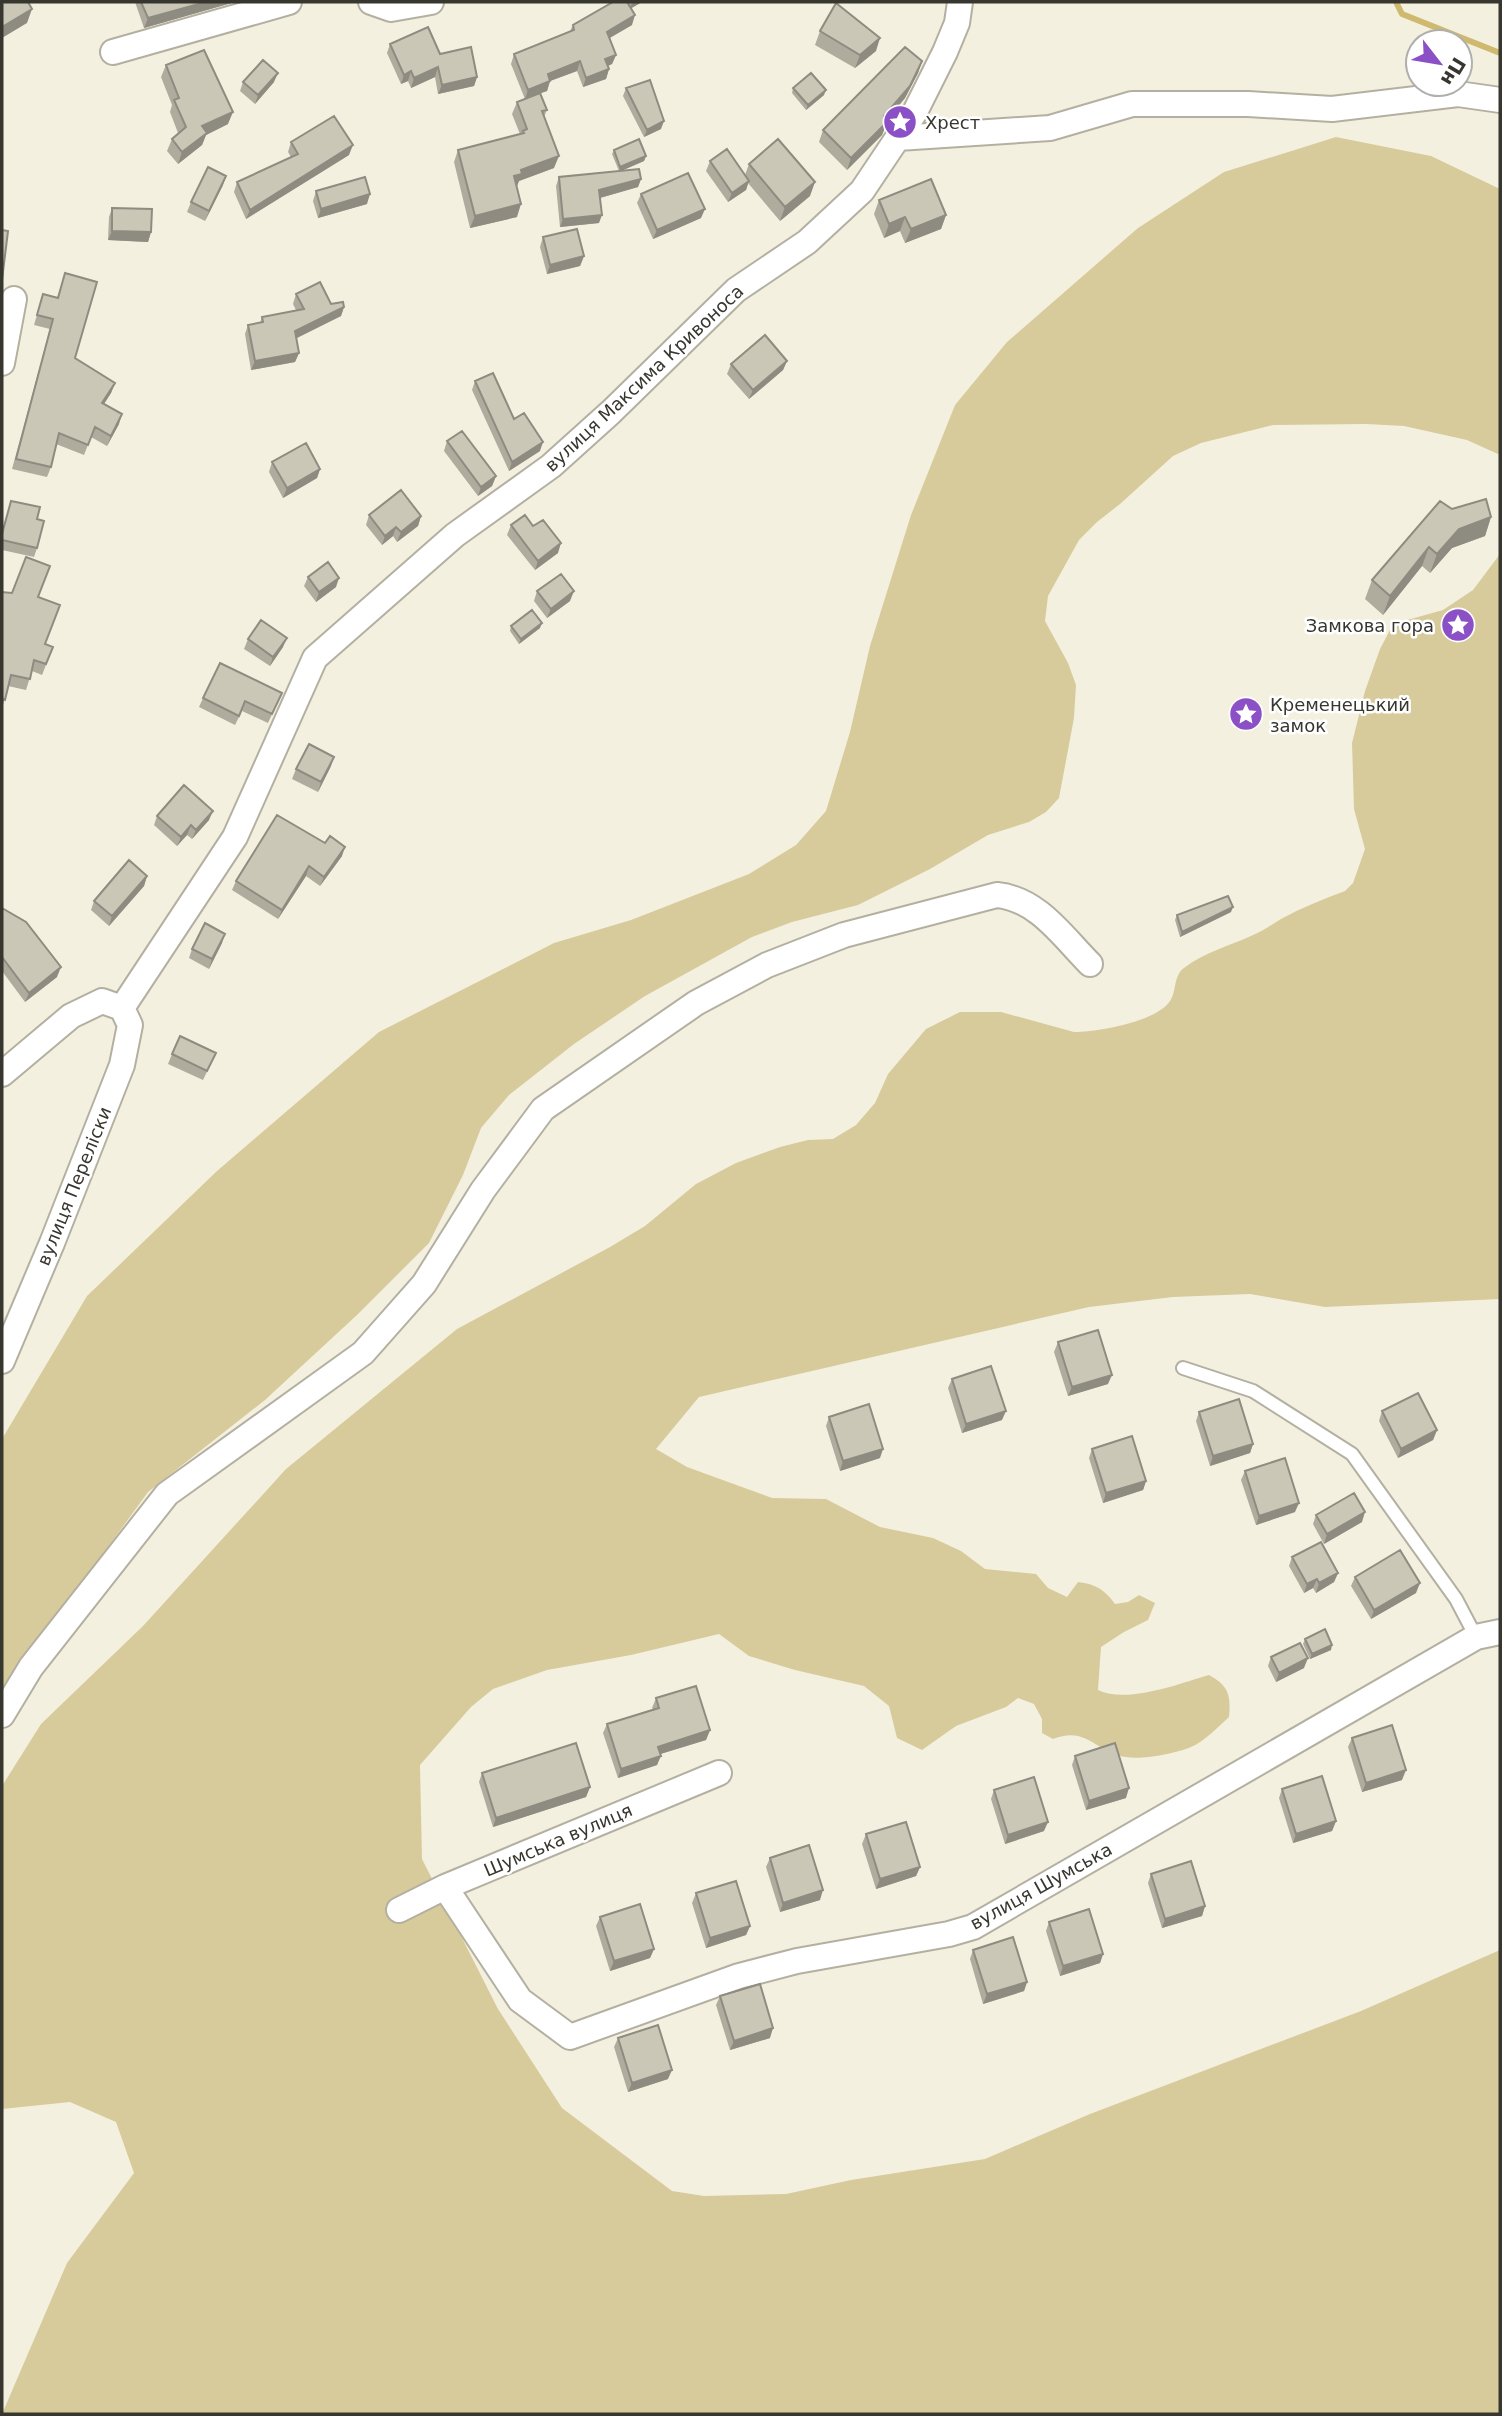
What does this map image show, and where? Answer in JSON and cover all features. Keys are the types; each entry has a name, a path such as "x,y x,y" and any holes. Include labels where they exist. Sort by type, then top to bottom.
{"street":[{"path":"113,52 289,2"},
{"path":"371,2 391,9 431,2"},
{"name":"вулиця Максима Кривоноса","path":"122,1008 235,837 314,658 455,535 551,466 736,290 807,242 862,191 915,112 957,23 960,2"},
{"path":"898,138 1050,128 1132,104 1248,104 1332,109 1458,93 1500,100"},
{"path":"2,363 14,299"},
{"path":"2,1715 31,1667 167,1494 363,1353 424,1284 483,1190 543,1109 652,1033 696,1003 767,965 844,935 997,895 1009,896 1034,908 1090,964"},
{"path":"2,1074 71,1016 102,1001 122,1008"},
{"name":"вулиця Переліски","path":"2,1361 52,1244 122,1065 130,1025 122,1008"},
{"name":"вулиця Шумська","path":"445,1887 520,2000 570,2036 739,1976 797,1961 949,1934 973,1927 1476,1637 1500,1632"},
{"name":"Шумська вулиця","path":"399,1910 445,1887 719,1773"}],"lane":[{"path":"1183,1368 1253,1391 1352,1454 1456,1599 1476,1637"}],"shaded area":[{"path":"1336,137 1431,156 1500,189 1500,455 1467,440 1404,426 1366,424 1273,425 1201,443 1173,456 1079,540 1048,596 1045,621 1068,663 1076,685 1074,718 1059,798 1046,812 1029,822 988,835 930,869 858,905 792,922 752,937 645,996 574,1044 509,1095 481,1128 463,1175 429,1243 357,1315 265,1400 148,1492 2,1693 2,1439 87,1296 217,1171 379,1032 554,943 631,920 749,874 796,845 826,811 850,732 870,646 911,515 955,405 1007,342 1138,228 1224,172"},
{"path":"1500,554 1500,1299 1325,1307 1250,1294 1173,1297 1089,1307 699,1397 656,1449 687,1467 772,1498 826,1499 880,1527 933,1538 961,1551 985,1569 1036,1574 1048,1588 1067,1597 1078,1582 1100,1588 1115,1604 1128,1602 1139,1595 1155,1603 1148,1620 1101,1647 1098,1690 1110,1694 1138,1694 1209,1675 1225,1687 1230,1703 1229,1717 1206,1738 1191,1747 1134,1758 1117,1755 1080,1736 1053,1739 1042,1733 1042,1719 1034,1704 1018,1698 1006,1707 956,1726 922,1750 897,1738 889,1706 864,1686 749,1656 719,1634 631,1655 547,1670 493,1689 471,1707 420,1765 422,1859 498,2009 562,2108 672,2191 704,2196 786,2194 851,2180 985,2159 1090,2114 1361,2011 1500,1950 1500,2414 2,2414 67,2263 134,2173 116,2122 70,2102 2,2109 2,1786 41,1724 143,1626 286,1469 457,1329 610,1247 645,1226 696,1184 736,1163 808,1140 833,1139 856,1125 875,1103 888,1074 926,1029 960,1012 1001,1012 1074,1032 1111,1028 1140,1020 1152,1015 1170,1001 1178,975 1192,962 1257,933 1304,907 1345,891 1353,883 1365,849 1354,809 1352,743 1365,691 1380,649 1390,630 1400,622 1443,610 1473,590"}],"building":[{"path":"2,2 28,2 32,9 2,27"},
{"path":"141,2 206,2 148,18"},
{"path":"613,2 627,2 635,15 607,32 616,55 605,59 609,69 586,78 580,61 548,74 550,81 528,90 514,54 574,30 573,25"},
{"path":"836,3 880,38 860,55 820,31"},
{"path":"428,27 440,54 471,47 477,77 442,85 438,67 414,78 411,71 404,75 390,44"},
{"path":"905,47 922,61 910,86 884,116 888,120 886,123 851,158 823,130"},
{"path":"204,50 233,112 202,126 207,133 182,152 172,139 186,127 174,100 179,98 166,65"},
{"path":"263,60 278,73 258,95 243,82"},
{"path":"811,73 826,90 808,105 793,88"},
{"path":"650,80 664,121 647,130 626,88"},
{"path":"540,93 547,110 542,111 559,156 521,170 522,174 514,176 521,204 475,216 458,150 524,133 527,129 517,102"},
{"path":"334,116 353,145 250,210 237,182 298,154 291,142"},
{"path":"639,139 646,156 620,167 614,150"},
{"path":"778,139 815,182 785,207 749,164"},
{"path":"727,149 749,181 732,193 710,161"},
{"path":"208,167 226,176 209,211 191,202"},
{"path":"639,169 641,179 599,190 602,215 563,219 559,177"},
{"path":"688,173 705,209 657,230 641,194"},
{"path":"365,177 370,194 321,209 316,191"},
{"path":"931,179 946,215 911,229 905,217 889,224 879,200"},
{"path":"112,208 152,209 151,232 112,231"},
{"path":"577,229 584,256 550,265 543,237"},
{"path":"2,230 8,231 2,280"},
{"path":"65,273 97,282 75,358 115,383 102,403 122,414 111,436 95,427 88,445 59,433 51,467 16,459 53,319 37,315 43,294 58,298"},
{"path":"320,282 331,304 343,302 344,307 295,331 299,353 255,361 248,325 263,322 262,317 304,309 296,294"},
{"path":"765,335 787,361 753,390 731,364"},
{"path":"493,373 514,419 524,413 543,442 512,462 475,381"},
{"path":"462,431 496,476 481,487 447,441"},
{"path":"306,443 320,469 287,488 272,462"},
{"path":"401,490 421,516 401,532 396,527 385,536 369,515"},
{"path":"1486,499 1491,517 1459,529 1437,554 1429,547 1390,596 1372,580 1440,501 1452,509"},
{"path":"11,501 40,507 37,519 44,521 37,548 2,540"},
{"path":"525,515 533,526 543,520 561,543 538,561 511,525"},
{"path":"26,557 50,566 38,597 60,605 45,644 53,647 46,664 34,660 30,679 11,675 5,700 2,699 2,592 12,593"},
{"path":"328,562 339,578 319,592 308,577"},
{"path":"561,574 574,591 551,609 537,591"},
{"path":"532,610 542,623 521,639 511,626"},
{"path":"261,620 287,638 273,657 248,639"},
{"path":"220,663 282,693 272,714 245,701 239,716 203,698"},
{"path":"309,744 334,757 321,782 296,769"},
{"path":"184,785 213,811 196,830 191,825 181,837 157,816"},
{"path":"277,815 325,843 330,836 345,847 324,877 309,866 282,910 236,881"},
{"path":"129,860 147,876 112,916 94,901"},
{"path":"1228,896 1233,907 1182,932 1177,915"},
{"path":"2,908 26,922 61,967 29,993 2,957"},
{"path":"205,923 225,934 212,959 192,949"},
{"path":"180,1036 216,1053 207,1071 172,1054"},
{"path":"1098,1330 1112,1375 1072,1387 1058,1342"},
{"path":"991,1366 1006,1411 966,1424 952,1379"},
{"path":"1418,1393 1437,1430 1401,1449 1382,1411"},
{"path":"1239,1399 1253,1444 1213,1456 1199,1412"},
{"path":"869,1404 883,1449 843,1461 829,1417"},
{"path":"1132,1436 1146,1481 1106,1493 1092,1449"},
{"path":"1285,1458 1299,1503 1259,1516 1245,1471"},
{"path":"1354,1493 1365,1512 1327,1534 1316,1515"},
{"path":"1321,1542 1338,1573 1319,1583 1317,1579 1307,1584 1292,1557"},
{"path":"1400,1550 1420,1583 1374,1610 1355,1577"},
{"path":"1325,1629 1332,1645 1312,1654 1305,1639"},
{"path":"1300,1643 1308,1658 1279,1673 1271,1657"},
{"path":"696,1686 710,1730 658,1747 661,1756 621,1769 607,1724 659,1708 656,1698"},
{"path":"1392,1725 1406,1770 1366,1783 1352,1738"},
{"path":"576,1743 590,1787 496,1818 482,1773"},
{"path":"1115,1743 1129,1788 1089,1801 1075,1756"},
{"path":"1322,1776 1336,1821 1296,1834 1282,1789"},
{"path":"1034,1777 1048,1822 1008,1835 994,1790"},
{"path":"906,1822 920,1867 880,1879 866,1834"},
{"path":"809,1845 823,1890 783,1903 770,1858"},
{"path":"1191,1861 1205,1906 1165,1919 1151,1874"},
{"path":"736,1881 750,1926 710,1938 696,1893"},
{"path":"640,1904 654,1949 614,1961 600,1917"},
{"path":"1089,1909 1103,1954 1063,1966 1049,1922"},
{"path":"1013,1937 1027,1982 987,1994 973,1950"},
{"path":"760,1984 773,2028 734,2041 720,1996"},
{"path":"658,2025 672,2070 632,2083 618,2038"}],"waterway":[{"path":"1396,2 1402,14 1500,53"}],"place":[{"name":"Хрест","path":"900,122"},
{"name":"Замкова гора","path":"1458,625"},
{"name":"Кременецький замок","path":"1246,714"}]}
